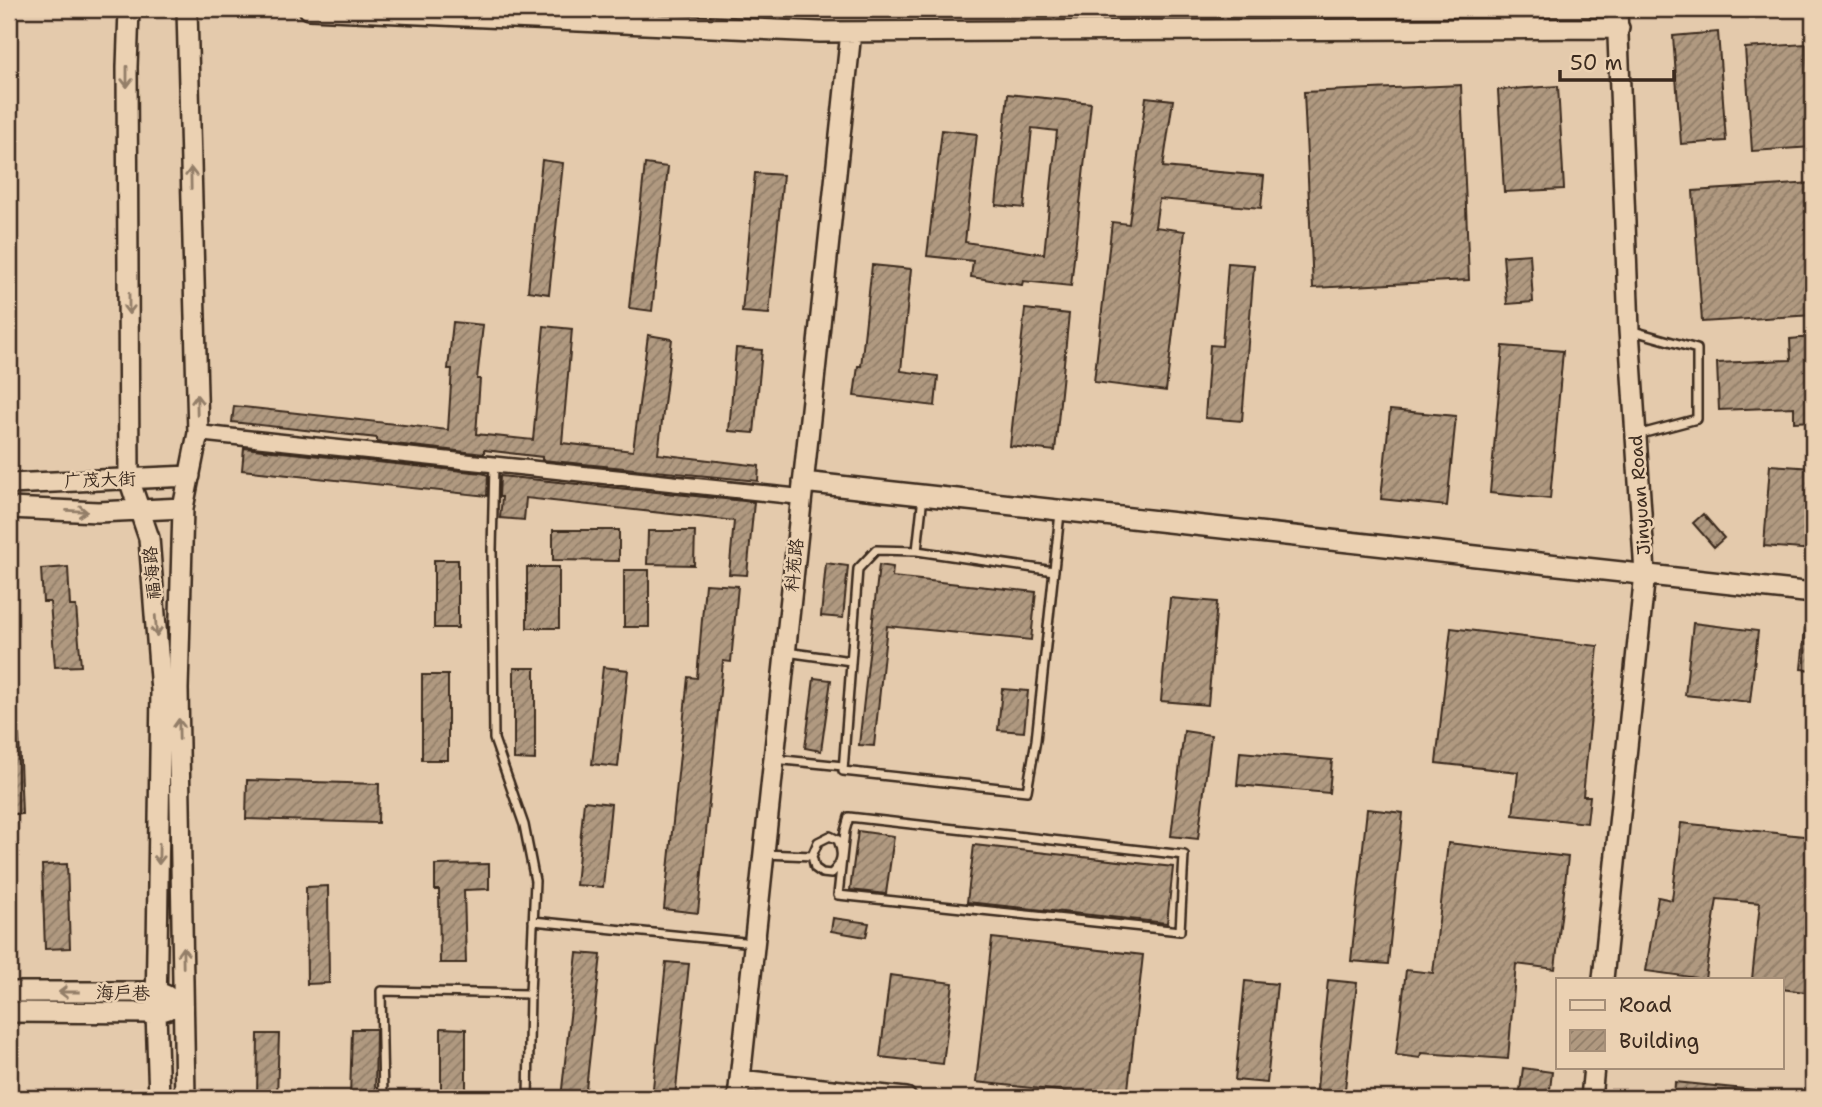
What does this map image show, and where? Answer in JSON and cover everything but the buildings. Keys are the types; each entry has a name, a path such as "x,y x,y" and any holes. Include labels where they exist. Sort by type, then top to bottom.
{"street":[{"name":"福海路","path":"130,9 127,67 129,479 149,538 161,691 156,1013 159,1098"},
{"name":"福海路","path":"185,1098 178,689 183,508 198,433 187,9"},
{"path":"309,9 851,32 1618,18"},
{"name":"Jinyuan Road","path":"1603,978 1645,573 1629,330 1618,18"},
{"name":"科苑路","path":"739,1089 851,32"},
{"path":"198,433 494,464 802,489 923,495 1813,593"},
{"name":"广茂大街","path":"9,484 190,476"},
{"name":"广茂大街","path":"9,508 98,512 183,508"},
{"name":"海户巷","path":"9,992 158,992 184,1004"},
{"name":"海户巷","path":"9,1012 156,1013 184,1004"},
{"path":"1591,1098 1594,1068"},
{"path":"739,1089 906,1098"}],"lane":[{"path":"1629,330 1697,349 1697,419 1636,435"},
{"path":"494,464 494,739 524,825 535,881 528,1098"},
{"path":"917,551 923,495"},
{"path":"1054,571 917,551 876,550 859,569 843,771 1027,790 1035,740 1054,571 1060,512"},
{"path":"785,652 851,661"},
{"path":"774,759 843,766"},
{"path":"843,851 838,840 830,836 818,842 812,856 815,869 831,874 838,867 843,851 849,817 1184,855 1180,931 838,895 843,851"},
{"path":"764,854 812,856"},
{"path":"533,921 754,943"},
{"path":"383,1098 381,991 530,994"}]}
